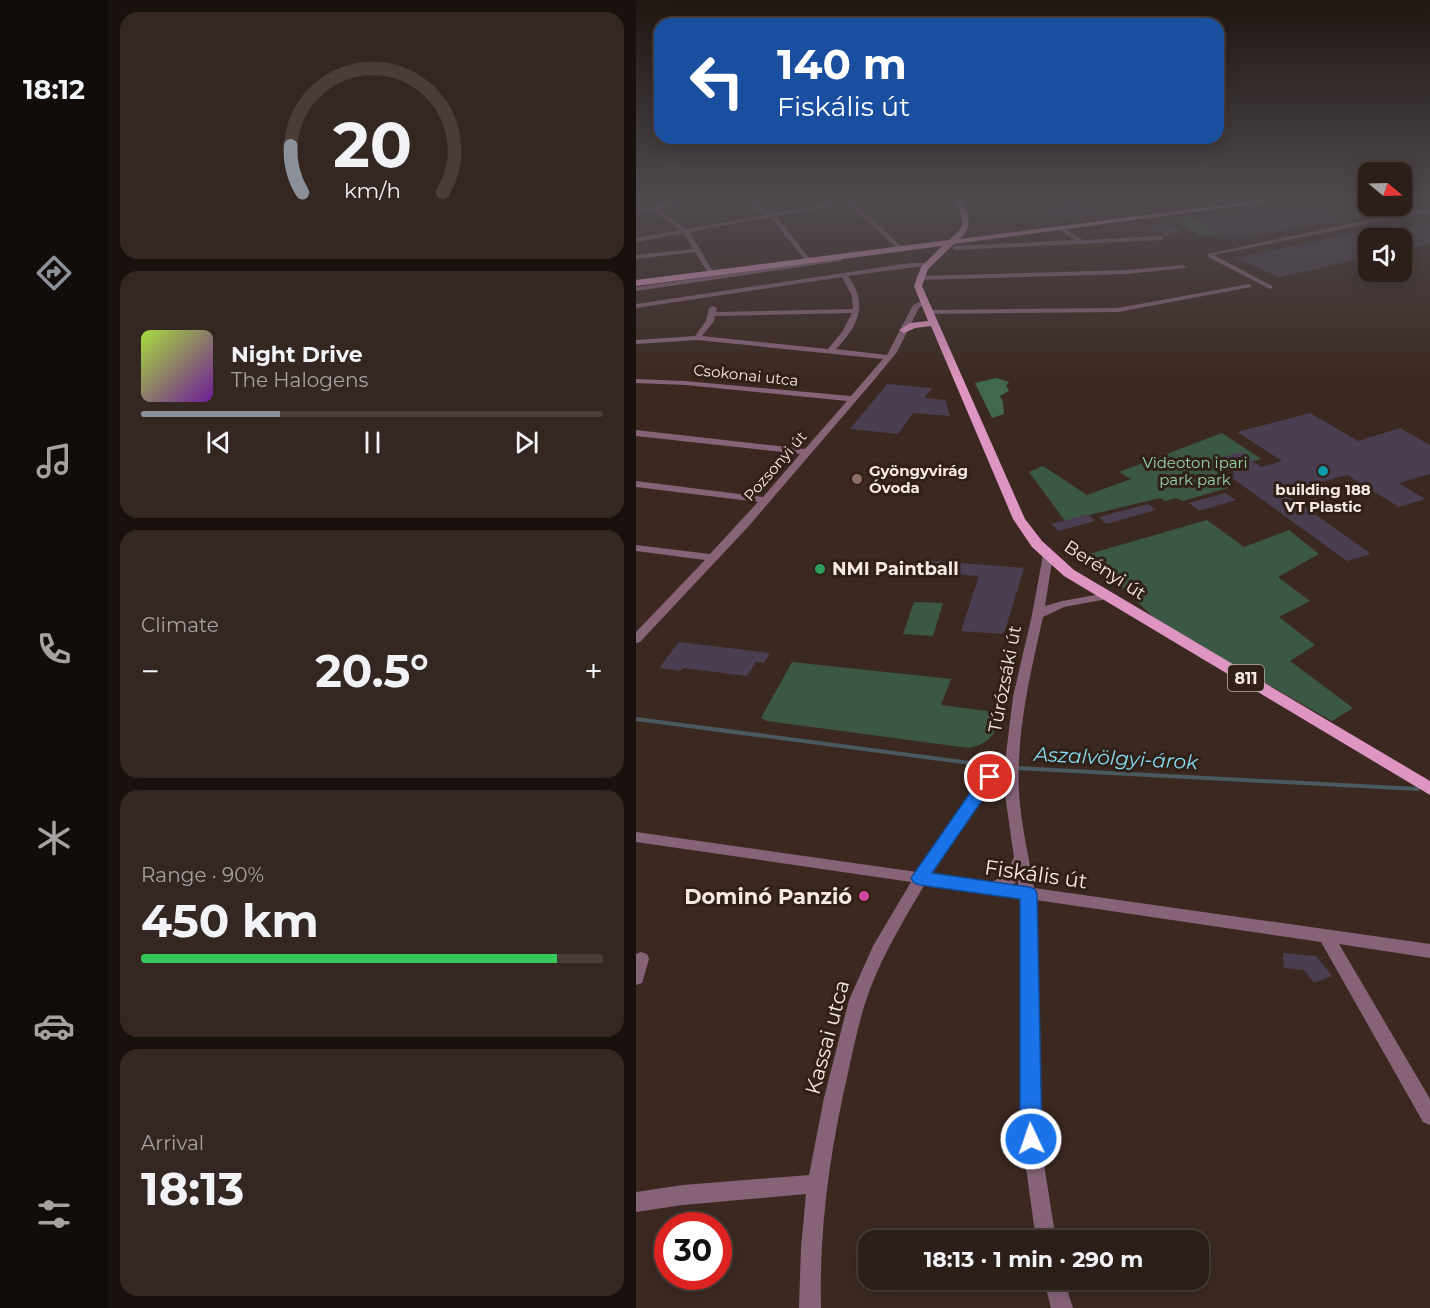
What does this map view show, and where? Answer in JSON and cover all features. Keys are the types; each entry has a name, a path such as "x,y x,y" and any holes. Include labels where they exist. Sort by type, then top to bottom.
{"main road":[{"path":"636,283 800,261"},
{"path":"918,278 931,261"},
{"name":"Berényi út","path":"918,278 923,302 1019,519 1030,536 1048,555 1069,573 1430,789"},
{"path":"909,320 916,317 930,317"},
{"path":"904,330 930,317"}],"street":[{"path":"704,261 710,272"},
{"path":"636,289 832,261"},
{"path":"1220,261 1269,287"},
{"path":"636,306 927,265"},
{"path":"918,278 1183,267"},
{"path":"830,351 850,328 856,311 854,291 844,275"},
{"path":"930,317 1118,310 1249,286"},
{"path":"697,338 713,314 707,296"},
{"name":"Pozsonyi út","path":"638,634 713,558 808,452 888,357 916,307 923,302"},
{"path":"713,314 856,311"},
{"path":"636,342 697,338 888,357"},
{"name":"Csokonai utca","path":"636,381 685,383 853,399"},
{"path":"636,433 808,452"},
{"path":"636,484 766,500"},
{"path":"636,548 713,558"},
{"name":"Túrózsáki út","path":"1045,1230 1031,1139 1029,894 1012,795 1012,769 1018,704 1038,615 1048,555"},
{"path":"1041,592 1045,597 1060,604"},
{"name":"Túrózsáki út","path":"1038,615 1060,604 1085,602 1107,596"},
{"name":"Kassai utca","path":"810,1308 817,1184 826,1128 857,1000 878,954 920,878 990,777"},
{"name":"Fiskális út","path":"636,837 1430,951"},
{"path":"993,889 1012,877 1022,857"},
{"path":"1326,936 1430,1116"},
{"path":"636,978 641,959"},
{"path":"636,1202 683,1195 817,1184"},
{"path":"1057,1290 1062,1308"}],"green space":[{"path":"996,378 1009,382 1006,386 1009,391 1000,396 1004,414 992,418 975,383"},
{"name":"Videoton ipari park park","path":"1222,433 1261,459 1222,470 1231,487 1183,501 1176,498 1165,501 1160,498 1065,521 1029,472 1043,466 1087,495 1131,479 1119,472"},
{"path":"1207,520 1244,547 1289,530 1319,554 1278,577 1310,601 1279,617 1315,645 1290,661 1353,708 1332,721 1160,624 1089,554"},
{"path":"914,602 943,603 933,636 903,634"},
{"path":"792,662 951,679 941,705 1002,713 988,740 969,748 767,721 761,718"}],"building":[{"path":"1242,261 1350,261 1279,277"},
{"path":"887,384 932,388 924,398 945,400 950,416 913,413 898,434 850,429"},
{"path":"1310,413 1358,441 1400,428 1430,445 1430,474 1399,483 1425,499 1399,507 1347,475 1284,492 1371,554 1347,561 1228,475 1235,473 1215,459 1241,452 1261,467 1282,461 1237,432"},
{"path":"1225,493 1236,500 1199,511 1189,503"},
{"path":"1148,504 1156,510 1106,524 1099,517"},
{"path":"1088,514 1095,521 1059,531 1051,524"},
{"path":"924,560 1024,568 1004,634 961,631 979,576 919,571"},
{"path":"679,642 770,653 764,663 756,662 747,676 683,668 681,671 659,668"},
{"path":"1283,953 1316,956 1332,976 1314,983 1304,970 1284,968"}],"waterway":[{"name":"Aszalvölgyi-árok","path":"636,719 1008,768"},
{"name":"Aszalvölgyi-árok","path":"1015,768 1418,789"}],"place":[{"name":"building 188 VT Plastic","path":"1323,471"},
{"name":"Gyöngyvirág Óvoda","path":"857,479"},
{"name":"NMI Paintball","path":"820,569"},
{"name":"Dominó Panzió","path":"864,896"}],"route":[{"path":"990,777 920,878 1029,894 1031,1139"}]}
